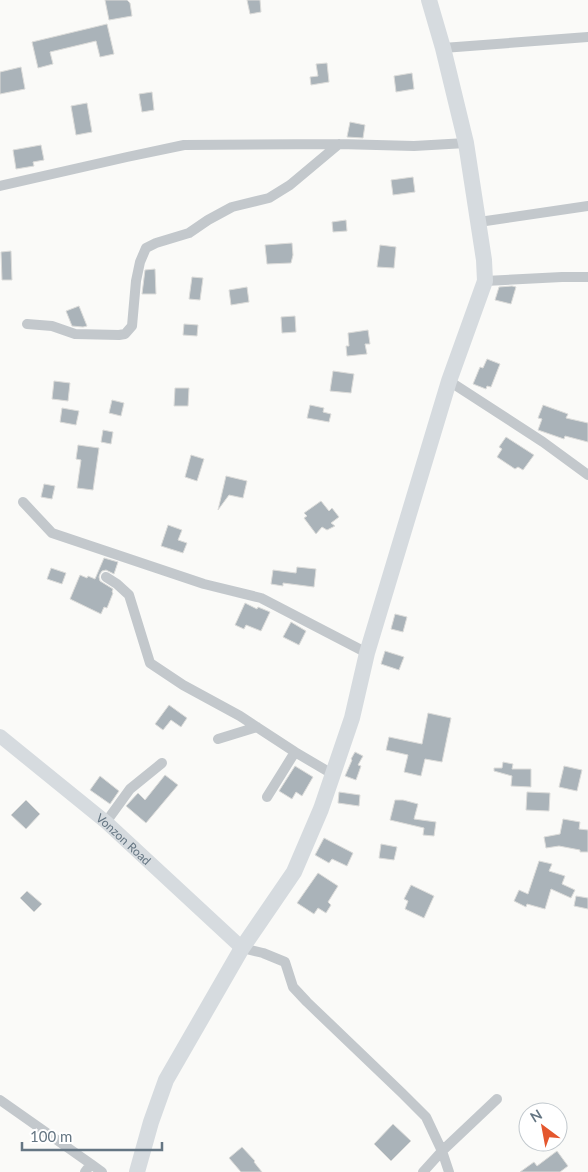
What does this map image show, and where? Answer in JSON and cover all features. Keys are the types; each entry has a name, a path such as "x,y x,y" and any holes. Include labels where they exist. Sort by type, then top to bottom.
{"main road":[{"path":"137,1172 151,1122 166,1080 242,948 294,872 321,809 352,718 368,653 450,382 485,281 479,222 466,143 443,48 429,0"}],"street":[{"path":"443,48 588,37"},
{"path":"0,186 184,145 339,144 414,146 466,143"},
{"path":"27,324 52,326 75,334 118,336 126,334 132,326 136,281 140,262 146,248 188,233 232,207 269,198 283,190 339,144"},
{"path":"479,222 588,206"},
{"path":"485,281 588,277"},
{"path":"450,382 543,442 588,475"},
{"path":"23,502 52,533 204,584 260,598 368,653"},
{"path":"106,577 129,595 150,663 184,685 240,716 334,775"},
{"path":"218,739 257,728"},
{"name":"Vonzon Road","path":"0,736 106,822 242,948"},
{"path":"267,797 295,752"},
{"path":"106,822 130,789 162,763"},
{"path":"242,948 263,953 285,962 293,986 307,1002 426,1117 442,1151 449,1172"},
{"path":"423,1172 442,1151 498,1099"},
{"path":"0,1100 88,1168 102,1172"}],"building":[{"path":"105,0 127,0 130,3 132,16 109,20"},
{"path":"247,0 260,0 261,12 250,14"},
{"path":"107,24 114,54 100,57 96,41 50,52 53,64 38,68 32,42"},
{"path":"327,63 329,82 311,85 310,77 318,76 316,64"},
{"path":"21,67 25,89 0,94 0,72"},
{"path":"412,73 414,89 396,92 394,76"},
{"path":"152,92 154,110 142,112 139,94"},
{"path":"87,103 92,132 76,135 71,106"},
{"path":"350,122 365,125 363,138 347,137"},
{"path":"41,145 44,160 33,162 34,166 16,169 13,150"},
{"path":"413,177 415,192 393,195 391,180"},
{"path":"346,220 347,231 333,232 332,222"},
{"path":"292,243 293,255 291,263 267,264 265,245"},
{"path":"380,245 396,247 394,268 377,267"},
{"path":"11,251 12,280 2,280 1,252"},
{"path":"155,269 156,294 142,294 145,270"},
{"path":"192,277 203,278 200,300 189,299"},
{"path":"247,287 249,302 231,305 229,290"},
{"path":"499,287 516,287 511,304 495,300"},
{"path":"79,306 87,326 72,326 66,311"},
{"path":"295,316 296,332 282,333 281,317"},
{"path":"184,324 198,325 197,336 183,335"},
{"path":"368,330 370,344 365,344 367,354 347,356 346,346 349,346 348,333"},
{"path":"487,359 500,364 491,387 487,386 486,389 473,384 480,367 483,368"},
{"path":"333,371 354,374 351,393 330,391"},
{"path":"54,381 70,383 68,401 52,399"},
{"path":"175,388 189,388 188,406 174,406"},
{"path":"112,400 124,403 121,416 109,413"},
{"path":"310,405 324,408 323,412 331,414 329,422 307,418"},
{"path":"543,405 568,414 566,418 588,423 588,442 565,436 564,439 538,430 542,419 538,418"},
{"path":"62,408 79,411 76,425 60,422"},
{"path":"103,430 113,432 111,444 101,442"},
{"path":"506,437 534,455 523,470 518,467 515,469 497,457 502,449 499,447"},
{"path":"78,445 99,448 93,490 77,488 81,460 76,459"},
{"path":"191,455 204,459 197,481 185,477"},
{"path":"226,476 247,481 243,498 229,495 218,510"},
{"path":"44,484 55,486 52,499 41,497"},
{"path":"321,501 329,511 332,508 339,517 331,523 335,526 327,530 322,527 316,534 304,518 307,516 304,513"},
{"path":"168,525 182,530 178,540 187,543 183,553 161,546"},
{"path":"104,558 118,562 114,574 106,570 102,571 99,577 100,581 113,589 107,608 104,607 101,614 70,599 80,575 95,579"},
{"path":"297,567 316,569 314,587 283,583 283,586 271,584 273,570 296,573"},
{"path":"51,568 66,573 62,584 47,579"},
{"path":"245,603 257,609 258,607 270,612 261,631 246,625 244,629 235,625"},
{"path":"395,614 407,617 403,632 391,629"},
{"path":"291,622 306,631 299,645 283,637"},
{"path":"385,651 404,657 399,670 381,664"},
{"path":"169,705 187,718 181,727 171,720 163,730 155,724"},
{"path":"428,713 451,718 442,762 425,759 421,776 404,772 408,755 386,750 389,737 422,744"},
{"path":"355,752 363,756 358,765 361,766 356,780 345,776"},
{"path":"503,762 513,764 512,769 531,769 531,787 511,786 512,776 494,771 494,768 502,768"},
{"path":"295,766 313,777 302,796 296,792 292,799 279,791"},
{"path":"564,766 582,770 577,791 559,787"},
{"path":"165,775 178,785 146,823 126,806 138,793 145,800"},
{"path":"100,776 119,791 110,804 90,790"},
{"path":"339,792 360,795 359,806 338,803"},
{"path":"527,792 550,793 549,811 526,810"},
{"path":"26,800 40,814 26,829 11,815"},
{"path":"395,800 418,804 414,819 436,822 434,836 423,835 424,828 390,820"},
{"path":"563,819 580,822 579,829 588,830 588,852 580,852 580,850 559,846 546,848 544,837 560,834"},
{"path":"324,838 353,853 347,866 332,859 329,863 315,855"},
{"path":"381,844 397,847 394,860 379,858"},
{"path":"539,861 552,864 549,871 565,876 562,884 575,890 571,898 551,889 545,909 527,904 526,907 514,901 519,890 528,894"},
{"path":"318,873 338,886 328,902 331,905 326,913 318,908 314,914 297,903"},
{"path":"411,885 434,896 424,918 405,909 408,901 404,899"},
{"path":"27,891 42,904 34,912 20,898"},
{"path":"576,896 588,898 588,909 574,906"},
{"path":"393,1124 411,1141 391,1161 374,1144"},
{"path":"242,1147 262,1172 241,1172 229,1158"},
{"path":"558,1152 568,1166 560,1172 520,1172 534,1162 537,1166"}]}
